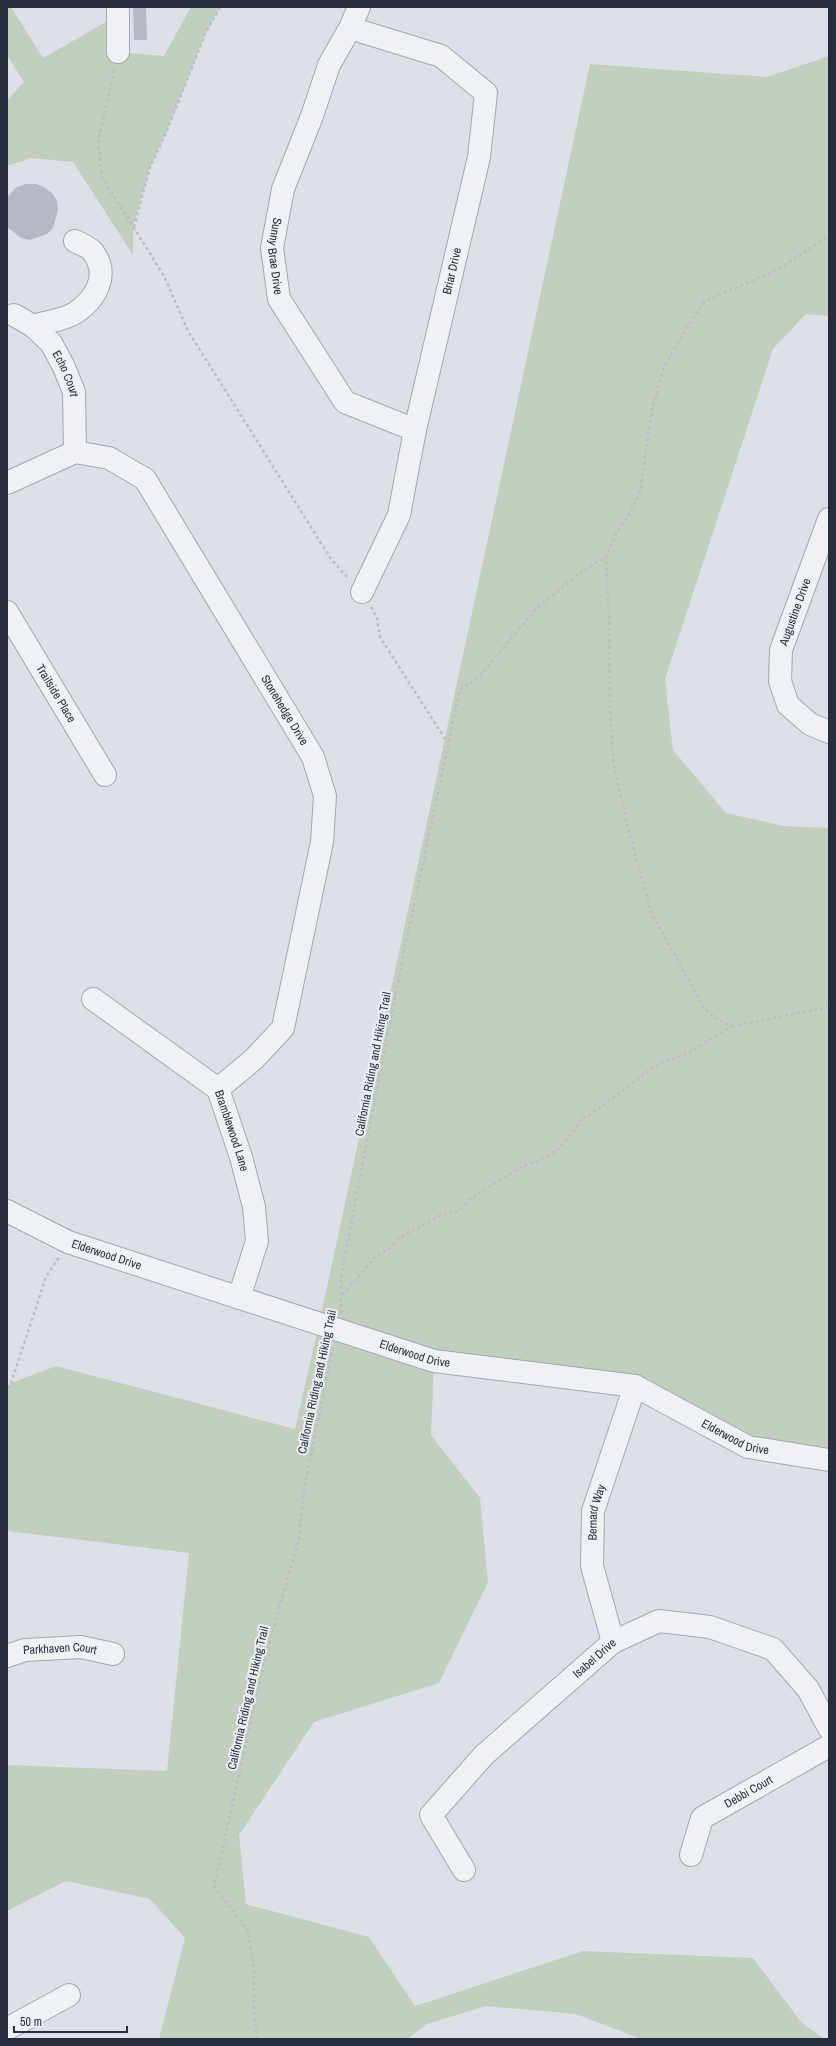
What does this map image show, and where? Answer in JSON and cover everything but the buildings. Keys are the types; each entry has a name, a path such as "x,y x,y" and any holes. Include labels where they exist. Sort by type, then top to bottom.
{"street":[{"path":"118,7 118,52"},
{"name":"Sunny Brae Drive","path":"359,7 350,28 329,65 312,116 283,189 272,248 279,299 345,402 415,430"},
{"name":"Briar Drive","path":"350,28 441,56 486,94 478,157 415,430 399,514 362,592"},
{"path":"33,326 74,314 97,291 101,280 100,266 93,251 75,241"},
{"name":"Echo Court","path":"14,315 33,326 51,343 64,367 74,392 75,452"},
{"path":"7,483 75,452"},
{"name":"Stonehedge Drive","path":"75,452 109,458 145,479 313,757 325,796 322,842 282,1028 254,1059 218,1089"},
{"name":"Augustine Drive","path":"829,519 781,650 780,681 788,705 810,724 829,732"},
{"name":"Trailside Place","path":"7,612 105,775"},
{"name":"Bramblewood Lane","path":"92,999 218,1089 241,1157 254,1214 257,1241 239,1298"},
{"name":"Elderwood Drive","path":"7,1211 68,1242 434,1361 635,1386 748,1447 829,1460"},
{"name":"Bernard Way","path":"613,1642 592,1566 592,1511 635,1386"},
{"name":"Isabel Drive","path":"464,1870 431,1815 484,1756 613,1642 659,1622 710,1627 773,1649 808,1689 829,1728"},
{"name":"Parkhaven Court","path":"7,1656 25,1650 81,1647 113,1654"},
{"name":"Debbi Court","path":"691,1855 702,1818 829,1746"},
{"path":"7,2029 69,1995"}],"path":[{"path":"133,227 150,167 166,133 206,32 220,7"},
{"path":"118,52 98,142 102,177 164,276 188,331 331,559 362,592 377,618 380,638 448,743"},
{"path":"732,1026 718,1020 704,1008 651,912 628,827 614,765 610,711 609,618 606,557 616,533 630,512 640,492 652,408 665,365 704,301 777,270 829,236"},
{"name":"California Riding and Hiking Trail","path":"258,2039 254,2013 254,1970 248,1931 214,1886 265,1659 299,1538 304,1488 315,1429 337,1330 342,1295 341,1277 379,1077 460,689 478,678 536,609 581,572 606,557"},
{"path":"342,1295 377,1255 389,1249 398,1239 443,1214 459,1211 469,1200 525,1165 541,1160 558,1149 575,1129 580,1118 591,1114 655,1066 688,1053 732,1026 829,1007"},
{"path":"7,1388 11,1383 46,1277 68,1242"}],"green space":[{"path":"7,7 11,7 43,58 118,15 118,52 164,56 191,7 220,7 206,32 166,133 150,167 133,227 133,255 73,162 31,158 7,166 7,101 24,82 7,55"},
{"path":"829,56 829,316 806,314 773,349 665,679 673,750 726,813 784,826 829,828 829,1460 748,1447 635,1386 434,1361 431,1435 480,1498 488,1582 439,1683 314,1722 239,1835 246,1904 369,1937 415,2006 583,1951 753,1958 801,2022 824,2039 641,2039 576,2014 486,2006 427,2024 407,2039 159,2039 185,1938 150,1899 66,1881 7,1911 7,1765 167,1771 189,1553 7,1531 7,1388 11,1383 56,1366 295,1429 319,1324 590,64 767,77"}]}
